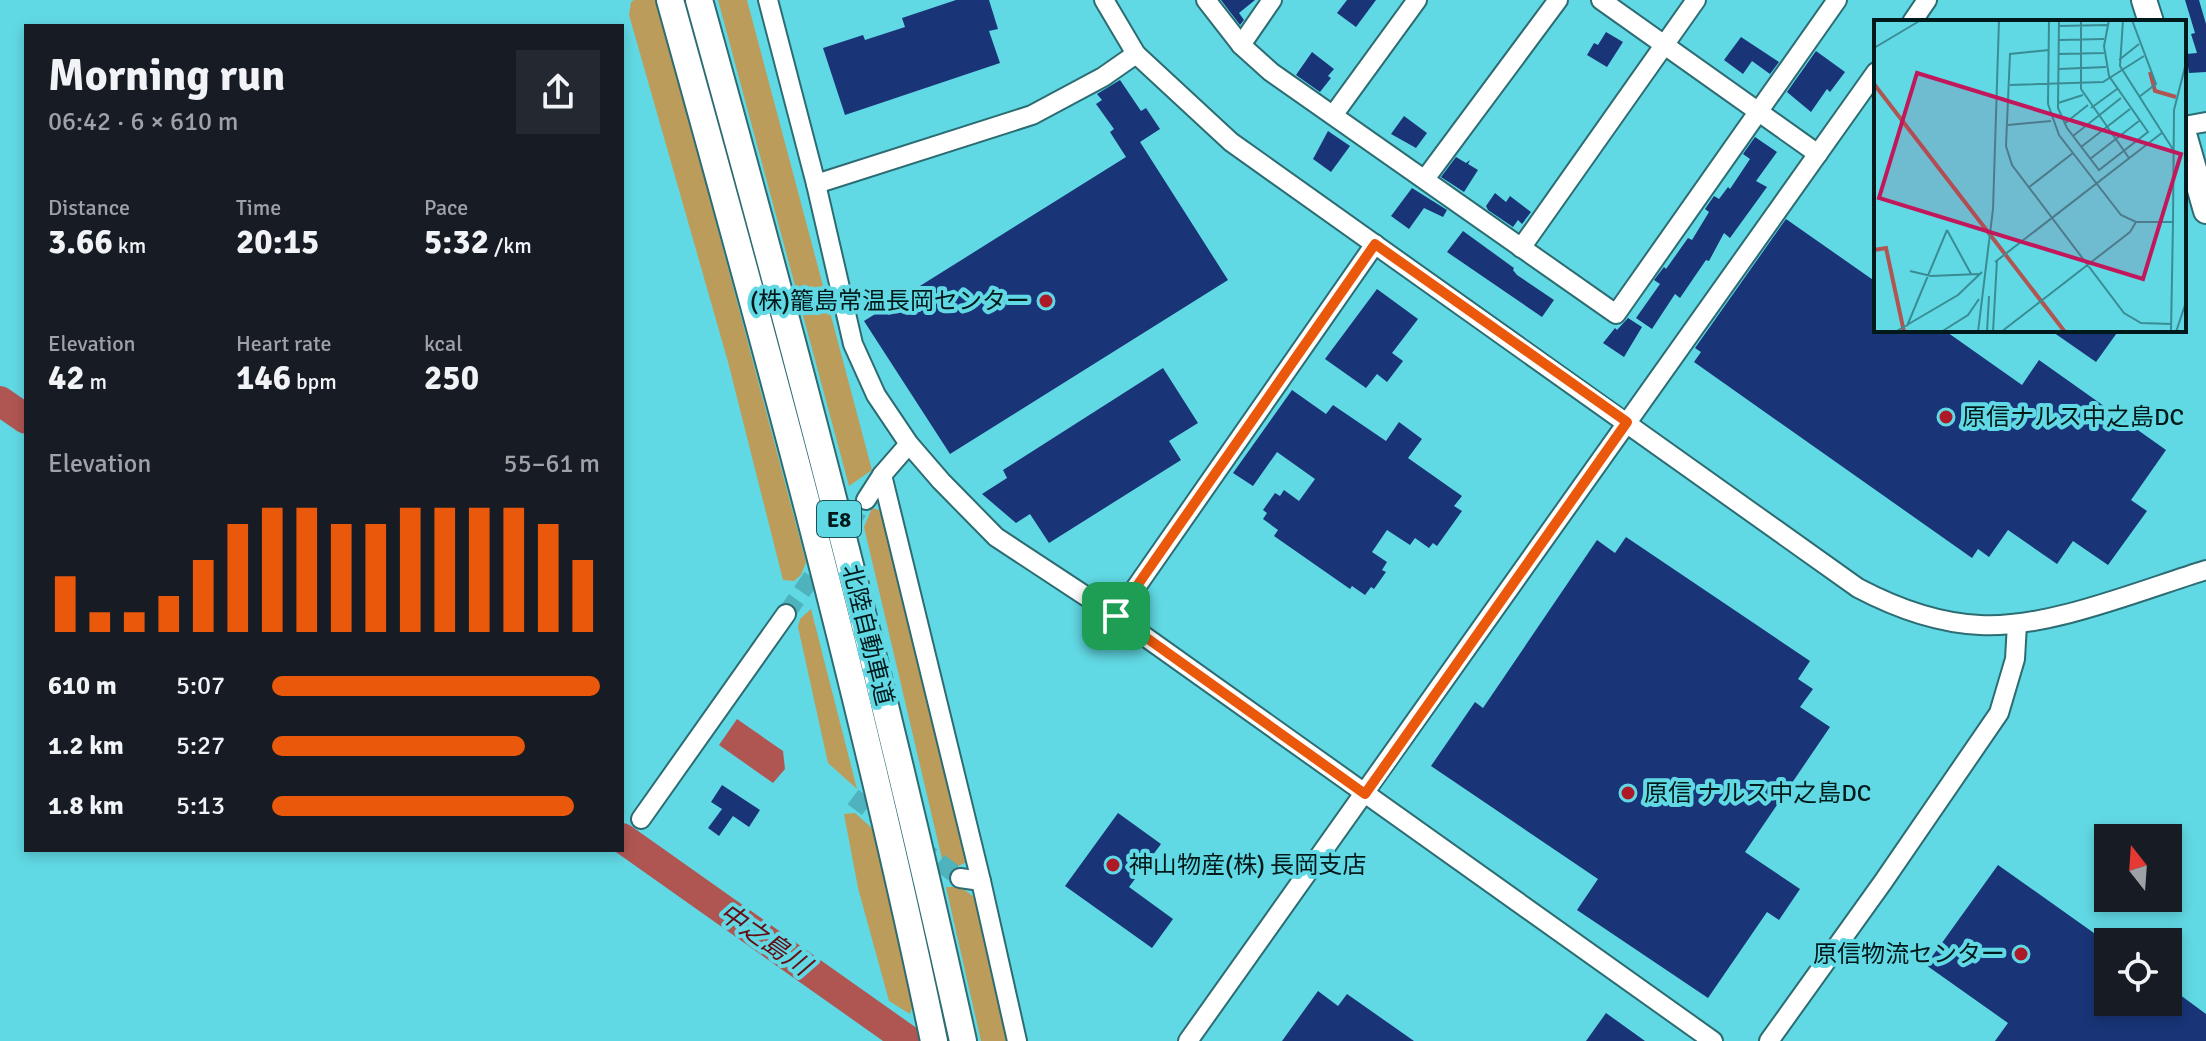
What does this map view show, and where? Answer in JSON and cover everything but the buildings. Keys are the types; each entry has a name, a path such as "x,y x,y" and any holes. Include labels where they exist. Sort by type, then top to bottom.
{"highway":[{"name":"北陸自動車道","path":"670,0 818,553 894,860 933,1034"},
{"name":"北陸自動車道","path":"699,0 849,559 924,864 963,1041"}],"main road":[{"path":"2144,0 2150,20"},
{"path":"2186,141 2206,211"}],"street":[{"path":"768,0 816,184 853,344 876,395 909,444 970,512 996,537 1116,616 1713,1041"},
{"path":"1104,0 1136,54 1231,142 1858,588 1878,599 1948,621 1981,626 2017,624 2048,618 2206,570"},
{"path":"1206,0 1241,45 1271,72 1616,314 1837,0"},
{"path":"1241,45 1272,0"},
{"path":"1334,114 1417,0"},
{"path":"1425,179 1558,0"},
{"path":"1601,0 1818,154"},
{"path":"1521,248 1696,0"},
{"path":"1913,20 1927,0"},
{"path":"816,184 1032,115 1103,77 1136,54"},
{"path":"1188,1041 1874,75"},
{"path":"2186,126 2206,122"},
{"path":"1116,616 1375,244"},
{"path":"866,500 882,475 909,444"},
{"path":"882,475 1017,1041"},
{"path":"641,819 786,614"},
{"path":"1769,1041 1999,713 2015,659 2017,624"},
{"path":"960,878 981,881"}],"shaded area":[{"path":"634,0 657,0 806,562 801,575 794,581 783,580 728,362 629,15"},
{"path":"718,0 747,0 872,470 849,486"},
{"path":"872,508 879,510 885,519 968,861 959,866 942,859 864,527"},
{"path":"811,609 857,789 828,763 798,627 800,619"},
{"path":"737,719 783,751 785,769 773,783 719,745"},
{"path":"855,813 875,831 914,1001 910,1014 889,1001 858,888 844,814"},
{"path":"946,887 961,887 975,898 1008,1041 981,1041"}],"waterway":[{"name":"中之島川","path":"0,401 24,418"},
{"name":"中之島川","path":"624,839 909,1041"}],"tunnel":[{"path":"786,614 866,500"},
{"path":"853,797 960,878"}],"place":[{"name":"(株)籠島常温長岡センター","path":"1046,301"},
{"name":"原信ナルス中之島DC","path":"1946,417"},
{"name":"原信 ナルス中之島DC","path":"1628,793"},
{"name":"神山物産(株) 長岡支店","path":"1113,865"},
{"name":"原信物流センター","path":"2021,954"}],"route":[{"path":"1375,244 1627,422 1365,794 1116,616 1375,244"}]}
